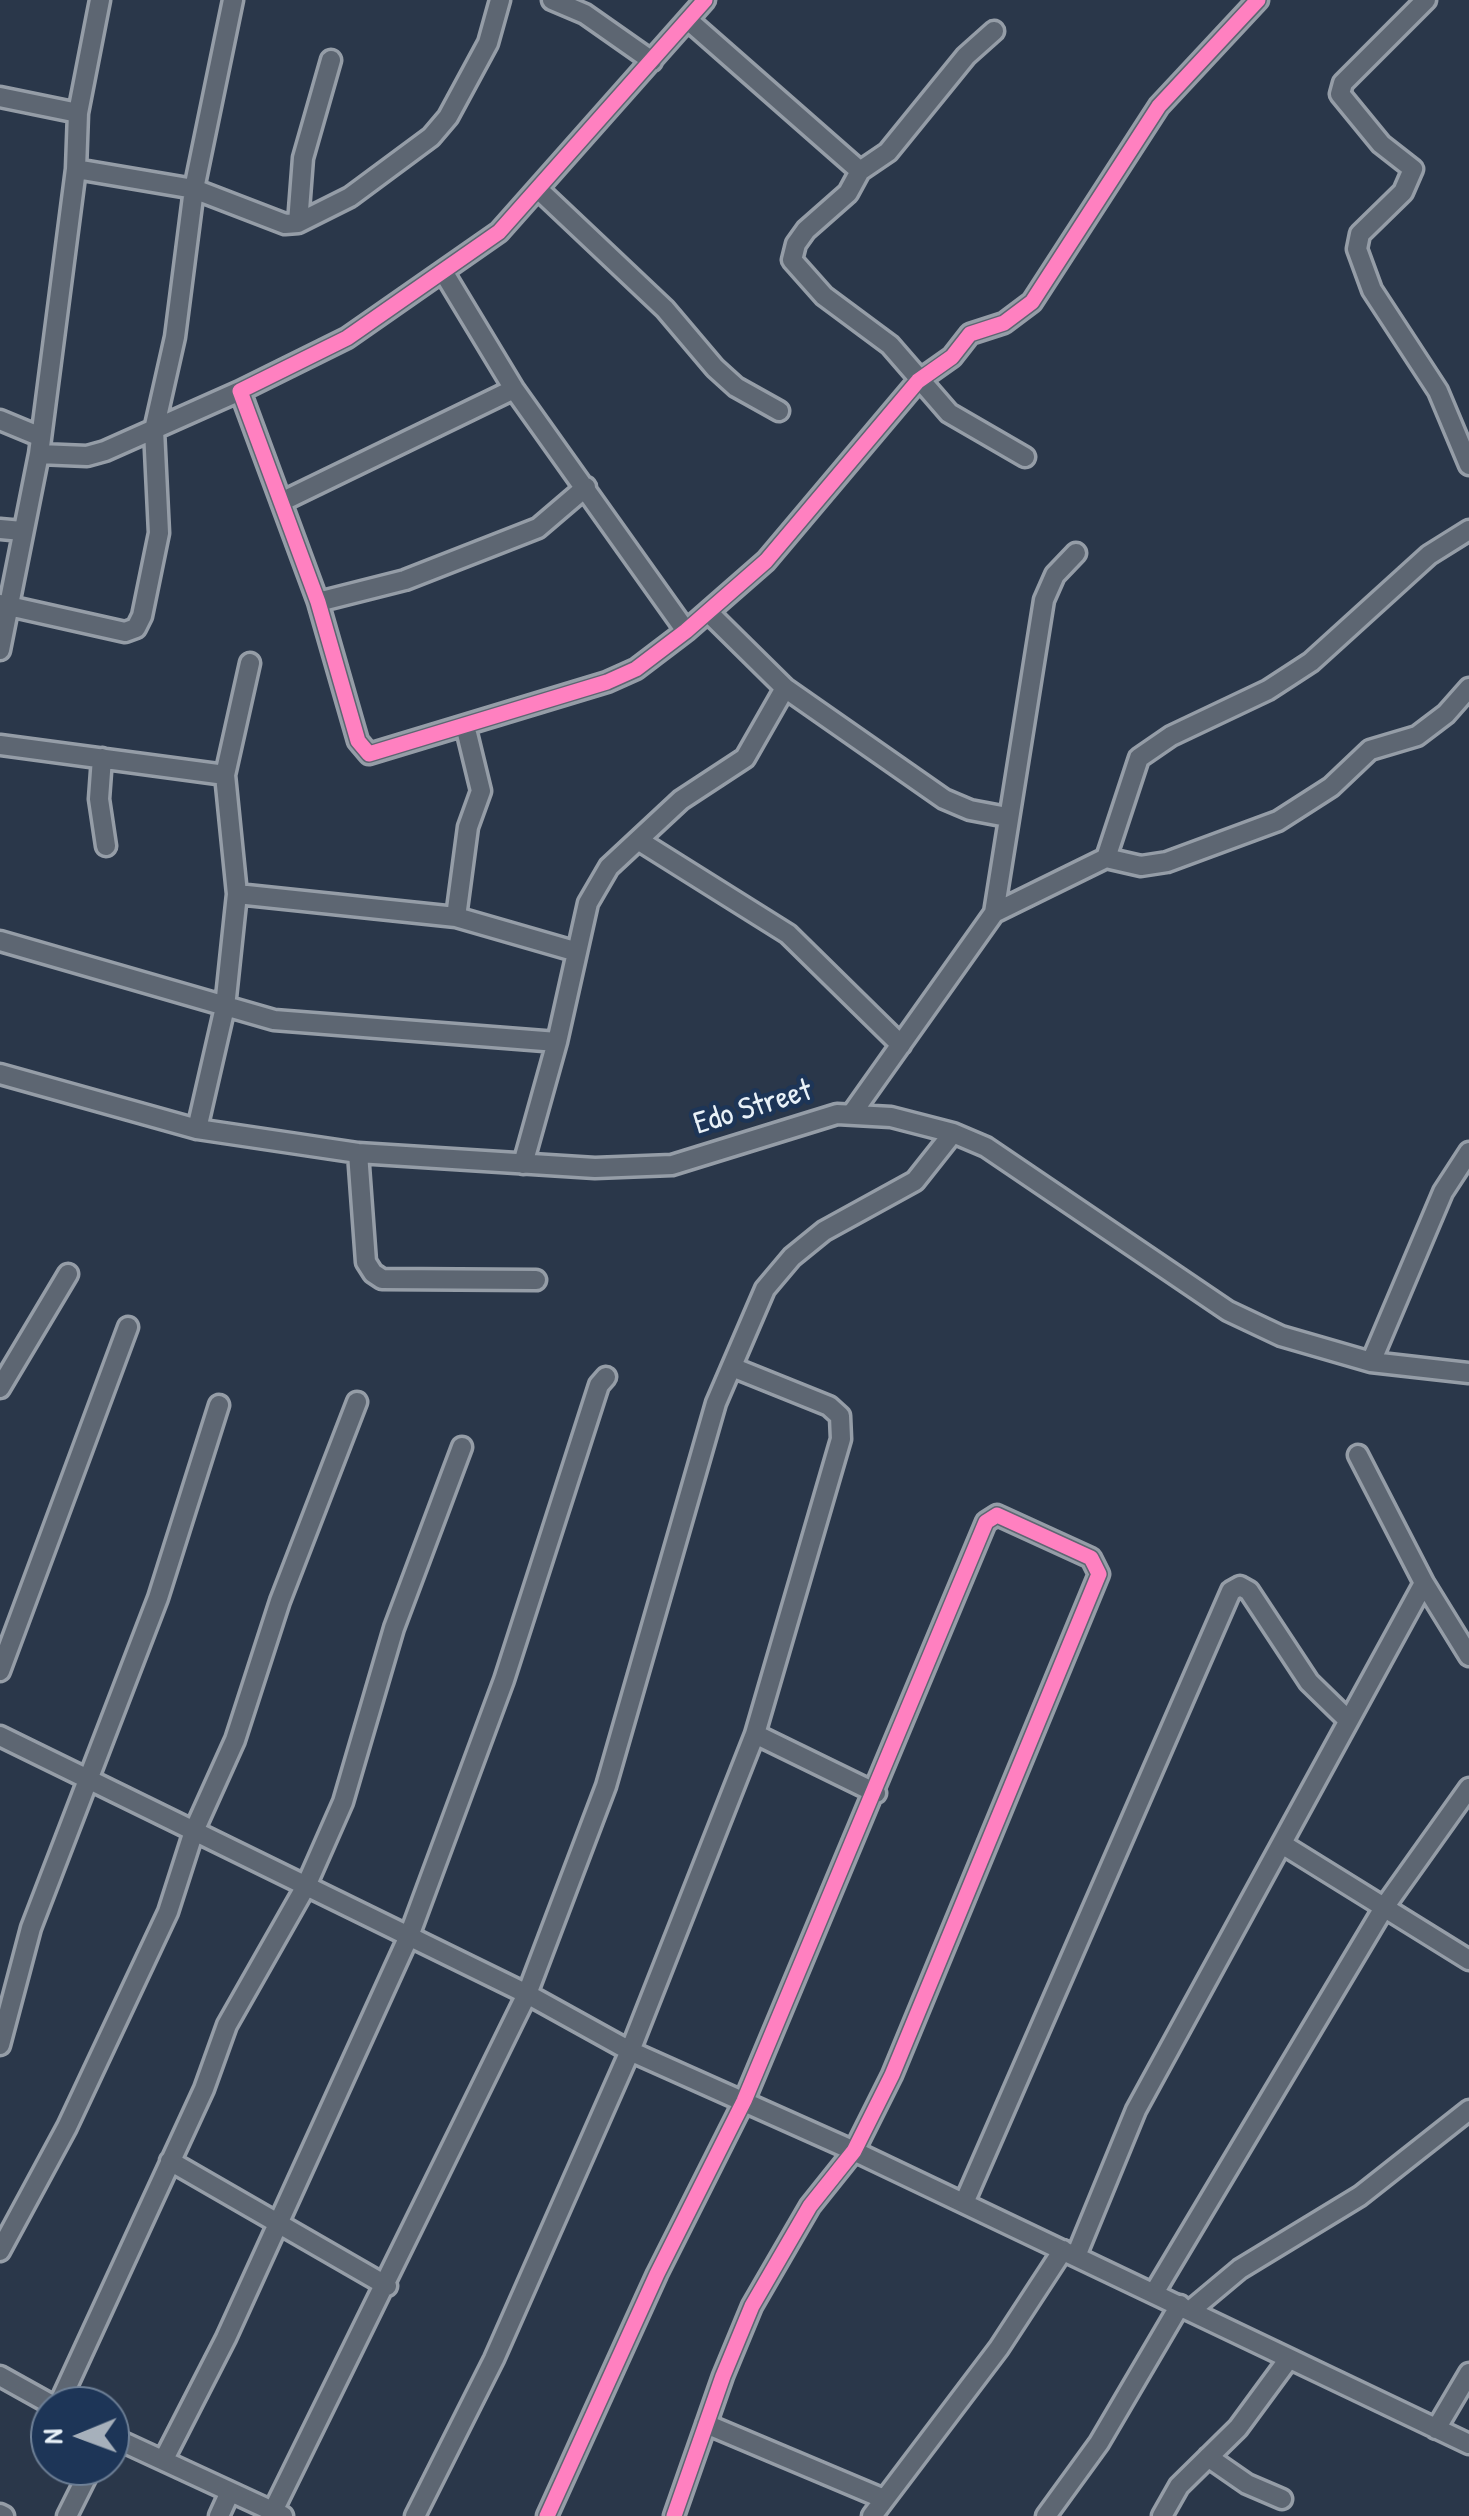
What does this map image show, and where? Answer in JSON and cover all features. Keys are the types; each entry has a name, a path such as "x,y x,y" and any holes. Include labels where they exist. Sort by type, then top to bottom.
{"street":[{"path":"0,650 4,605 40,446 76,169 78,113 100,0"},
{"path":"4,605 112,630 136,628 158,533 154,430 175,336 194,189 233,0"},
{"path":"76,169 194,189 285,224 298,223 350,197 431,136 448,118 488,43 500,0"},
{"path":"552,0 585,14 652,61"},
{"path":"0,420 40,446 87,456 240,391 347,338 499,232 705,0"},
{"path":"240,391 318,602 362,749 379,754 607,682 636,669 686,632 766,561 918,382 952,358 970,334 1004,323 1032,302 1159,106 1258,0"},
{"path":"1426,0 1343,83 1340,94 1350,112 1412,170 1403,192 1360,234 1357,249 1372,290 1438,390 1469,465"},
{"path":"688,20 860,171"},
{"path":"994,30 966,56 888,152 860,171 848,193 796,244 794,265 824,296 890,345 918,382 959,421 1026,456"},
{"path":"298,223 302,158 330,60"},
{"path":"0,97 78,113"},
{"path":"538,190 665,309 715,368 736,387 778,411"},
{"path":"444,274 514,389 686,632"},
{"path":"281,502 514,389"},
{"path":"318,602 404,580 538,528 586,487"},
{"path":"0,529 22,531"},
{"path":"1106,858 1139,758 1170,736 1268,690 1311,662 1429,555 1469,530"},
{"path":"853,1112 994,913 1044,600 1055,575 1076,554"},
{"path":"708,612 785,688 944,799 970,810 1007,817"},
{"path":"198,1129 225,1007 238,894 224,774 250,662"},
{"path":"523,1164 557,1042 574,951 588,902 609,867 680,800 744,758 785,688"},
{"path":"994,913 1106,858 1141,866 1167,862 1278,821 1331,787 1370,750 1417,736 1446,714 1469,688"},
{"path":"456,917 468,827 482,790 466,725"},
{"path":"0,745 224,774"},
{"path":"102,758 100,798 106,846"},
{"path":"638,840 788,934 901,1045"},
{"path":"238,894 456,917 574,951"},
{"path":"0,941 274,1020 557,1042"},
{"name":"Edo Street","path":"0,1074 198,1129 358,1153 523,1164 662,1167 853,1112 953,1132 1022,1170 1228,1311 1280,1336 1371,1362 1466,1370"},
{"path":"130,2445 278,2514 527,1994 606,1786 716,1403 765,1290 792,1258 824,1231 915,1182 932,1166 953,1132"},
{"path":"1371,1362 1443,1192 1469,1152"},
{"path":"358,1153 366,1262 372,1273 382,1279 536,1280"},
{"path":"0,1388 68,1274"},
{"path":"0,1671 128,1327"},
{"path":"415,2516 494,2359 630,2051 755,1734 842,1427 840,1416 829,1406 732,1366"},
{"path":"164,2459 409,1936 504,1680 599,1385 606,1377"},
{"path":"0,2251 67,2127 168,1912 194,1831 235,1740 280,1601 357,1402"},
{"path":"0,2045 31,1928 158,1598 219,1405"},
{"path":"65,2386 170,2161 227,2024 306,1886 343,1802 394,1628 462,1447"},
{"path":"1358,1455 1424,1584 1469,1656"},
{"path":"546,2516 657,2274 744,2100 990,1518 997,1515 1092,1558 1099,1574 892,2075 854,2151 810,2206 752,2306 674,2516"},
{"path":"872,2516 1070,2253 1136,2110 1424,1584"},
{"path":"964,2202 1231,1591 1240,1586 1249,1590 1274,1635 1309,1682 1348,1720"},
{"path":"755,1734 876,1792"},
{"path":"0,1736 527,1994 630,2051 964,2202 1469,2444"},
{"path":"1154,2293 1385,1906 1469,1788"},
{"path":"1282,1844 1469,1960"},
{"path":"1046,2516 1185,2308 1240,2269 1360,2196 1469,2110"},
{"path":"170,2161 387,2286"},
{"path":"1162,2516 1179,2486 1238,2428 1288,2360"},
{"path":"1436,2429 1469,2373"},
{"path":"0,2376 30,2392"},
{"path":"706,2424 884,2499"},
{"path":"1208,2456 1248,2484 1282,2500"},
{"path":"67,2516 82,2486"},
{"path":"219,2516 229,2494"}],"cycle path":[{"path":"705,0 499,232 347,338 240,391 318,602 358,741 369,754 607,682 636,669 686,631 766,561 918,381 952,357 970,334 1004,323 1032,302 1159,106 1258,0"},
{"path":"547,2516 657,2274 744,2101 986,1522 997,1515 1091,1558 1099,1574 892,2075 854,2151 810,2206 752,2306 674,2516"}]}
